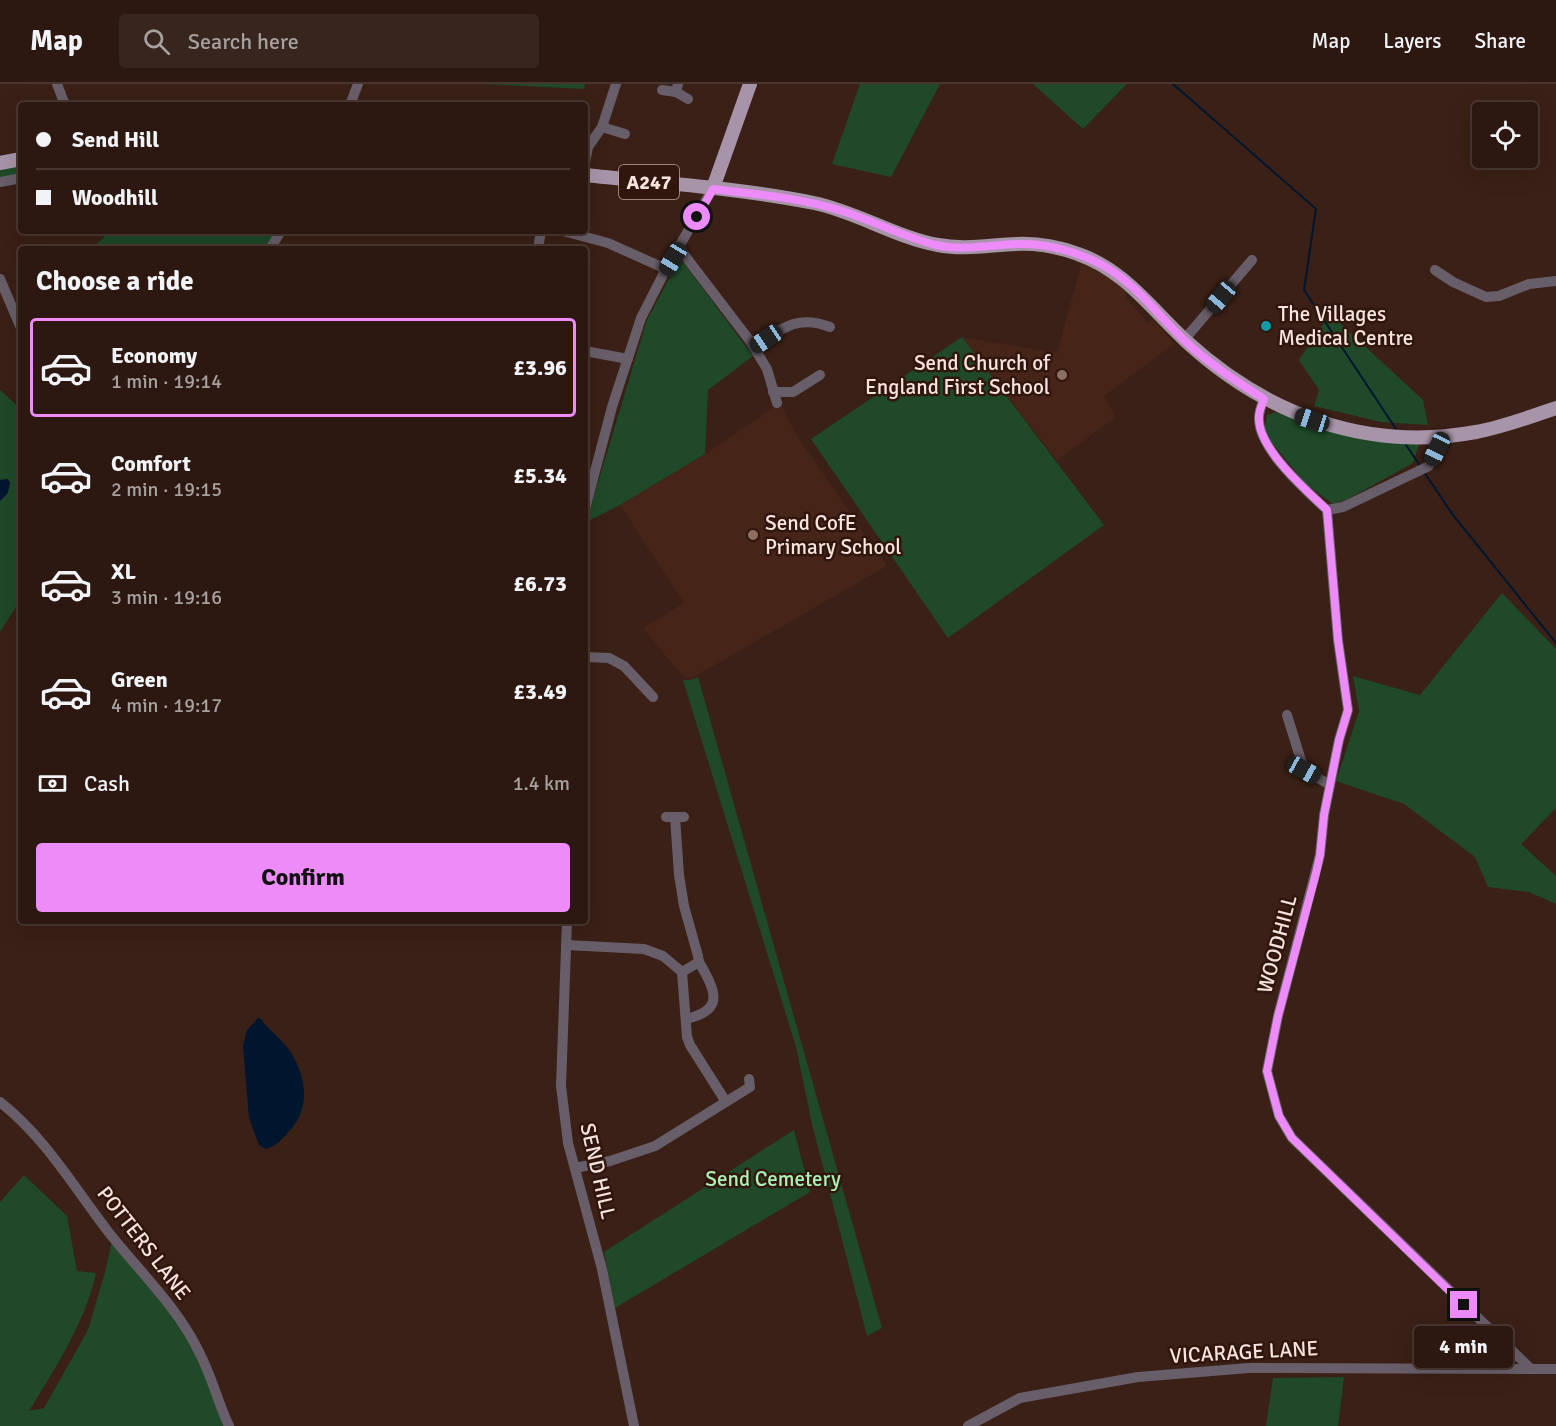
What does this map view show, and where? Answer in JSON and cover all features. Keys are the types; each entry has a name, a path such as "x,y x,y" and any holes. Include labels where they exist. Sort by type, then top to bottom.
{"main road":[{"path":"713,189 750,84"},
{"path":"0,163 18,160"},
{"name":"A247","path":"588,175 814,203 845,212 905,236 938,245 969,248 1019,243 1050,246 1079,254 1123,278 1184,340 1216,367 1264,399 1293,414 1364,434 1401,437 1477,432 1514,423 1556,408"}],"street":[{"path":"57,84 64,102"},
{"path":"351,102 358,84"},
{"path":"588,147 602,127 616,84"},
{"path":"662,90 677,88 688,99"},
{"path":"602,127 625,134"},
{"path":"0,182 18,179"},
{"path":"588,498 612,407 641,318 666,269 713,189"},
{"path":"539,243 540,234"},
{"path":"574,234 608,243 666,269"},
{"path":"679,248 754,347 767,369 777,403"},
{"path":"1184,340 1252,260"},
{"path":"1435,270 1453,282 1486,297 1499,296 1529,284 1556,281"},
{"path":"0,279 18,321"},
{"path":"754,347 777,331 797,322 814,321 830,327"},
{"path":"588,352 628,359"},
{"path":"773,392 793,392 820,375"},
{"path":"1264,399 1258,417 1263,439 1293,477 1327,510 1343,507 1422,469 1437,449 1441,436"},
{"name":"WOODHILL","path":"1327,510 1338,640 1348,710 1330,784 1318,864 1278,1016 1267,1071 1279,1116 1292,1138 1531,1369"},
{"path":"588,657 609,658 624,666 653,697"},
{"path":"1287,715 1304,770 1330,784"},
{"path":"675,817 678,875 684,906 699,962 715,997 711,1008 702,1015 686,1019"},
{"name":"SEND HILL","path":"567,924 561,1086 568,1143 602,1269 634,1426"},
{"path":"566,945 644,949 663,957 682,972 687,1037 726,1102"},
{"path":"682,972 699,962"},
{"path":"575,1168 610,1161 655,1146 750,1087 749,1079"},
{"name":"POTTERS LANE","path":"0,1102 18,1116 44,1143 111,1235 177,1317 201,1354 229,1426"},
{"name":"VICARAGE LANE","path":"968,1426 1020,1398 1138,1377 1250,1368 1531,1369"},
{"path":"1531,1369 1556,1369"}],"shaded area":[{"name":"Send Church of England First School","path":"1082,261 1127,289 1125,296 1148,323 1154,319 1174,344 1104,396 1116,417 1057,461 962,337 1057,353"},
{"name":"Send CofE Primary School","path":"780,403 797,436 887,566 694,677 687,678 678,671 643,628 684,603 620,505 705,454"}],"green space":[{"path":"484,84 585,84 584,89"},
{"path":"860,84 940,84 891,177 832,164"},
{"path":"1033,84 1127,84 1083,129"},
{"path":"18,165 18,183 0,186 0,168"},
{"path":"108,234 275,234 267,246 94,246"},
{"path":"680,258 753,356 708,390 705,454 620,505 588,521 588,515 647,320"},
{"path":"1330,314 1423,400 1428,425 1381,422 1314,406 1319,390 1299,360"},
{"path":"962,337 1104,525 948,638 811,439"},
{"path":"0,390 18,406 18,604 0,632 0,501 8,493 7,479 0,480"},
{"path":"1276,412 1347,433 1419,444 1413,463 1346,500 1333,504 1306,484 1264,433 1267,415"},
{"path":"1502,593 1556,649 1556,808 1521,844 1556,876 1556,904 1529,892 1488,887 1475,857 1404,804 1336,781 1359,711 1353,676 1420,695"},
{"path":"698,677 882,1328 867,1336 812,1124 796,1047 683,680"},
{"name":"Send Cemetery","path":"794,1130 810,1192 615,1308 604,1252"},
{"path":"24,1175 67,1216 77,1271 96,1273 77,1327 29,1411 44,1408 88,1330 112,1241 162,1301 196,1352 226,1426 0,1426 0,1202"},
{"path":"1344,1377 1338,1426 1266,1426 1273,1378"}],"water":[{"path":"8,479 10,483 8,493 0,501 0,480"},
{"path":"258,1018 290,1051 300,1070 304,1091 302,1111 297,1120 280,1141 266,1149 259,1145 249,1118 243,1046 247,1030"}],"waterway":[{"path":"1173,84 1316,209 1304,290 1398,432"},
{"path":"1404,442 1421,467"},
{"path":"1424,472 1453,515 1556,643"}],"place":[{"name":"The Villages Medical Centre","path":"1266,326"},
{"name":"Send Church of England First School","path":"1062,375"},
{"name":"Send CofE Primary School","path":"753,535"}],"route":[{"path":"697,217 713,189 814,203 845,212 905,236 938,245 969,248 1019,243 1050,246 1079,254 1123,278 1182,338 1216,367 1264,399 1258,417 1263,439 1293,477 1327,510 1338,640 1348,710 1339,740 1324,815 1320,855 1312,891 1278,1016 1267,1071 1279,1116 1292,1138 1464,1305"}]}
